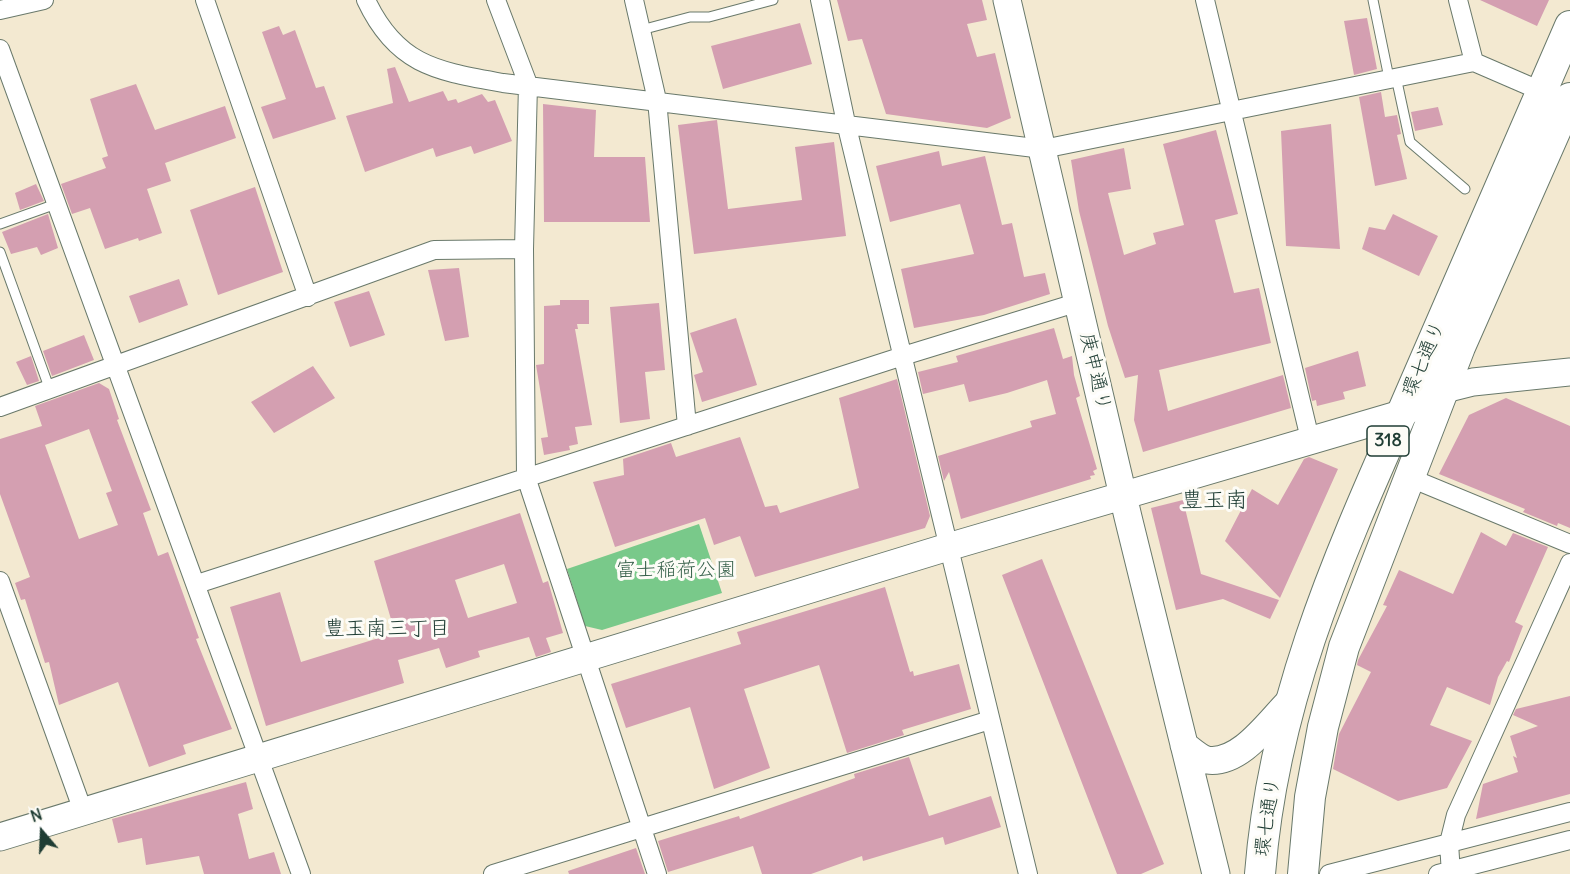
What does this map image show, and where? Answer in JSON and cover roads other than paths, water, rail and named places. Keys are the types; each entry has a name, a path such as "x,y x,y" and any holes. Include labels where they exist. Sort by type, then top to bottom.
{"main road":[{"name":"環七通り","path":"1260,874 1269,794 1289,702 1307,644 1378,463 1570,26"},
{"name":"環七通り","path":"1303,874 1310,797 1344,646 1408,477 1570,98"}],"street":[{"path":"0,10 44,0"},
{"path":"206,0 308,297"},
{"path":"366,0 374,18 391,41 416,61 450,74 503,83 528,84 846,123 1043,150 1474,62 1541,92"},
{"path":"496,0 528,84 524,249 526,477 657,874"},
{"path":"634,0 657,100 687,426"},
{"path":"820,0 846,123 1028,874"},
{"name":"庚申通り","path":"1007,0 1123,495 1216,874"},
{"path":"1205,0 1310,439"},
{"path":"1458,0 1474,62"},
{"path":"0,50 197,584 301,874"},
{"path":"0,407 434,250 524,249"},
{"path":"197,584 903,356 1079,302"},
{"path":"0,837 586,656 1310,439 1401,414 1445,389 1473,382 1570,372"},
{"path":"1408,477 1570,544"},
{"path":"1570,563 1456,815 1449,843 1447,873 1570,840"},
{"path":"0,581 84,811"},
{"path":"1184,745 1205,759 1218,760 1232,756 1289,702"},
{"path":"493,874 990,720"},
{"path":"1329,874 1570,812"}],"lane":[{"path":"641,30 690,17 709,17 773,0"},
{"path":"1373,0 1410,142 1465,189"},
{"path":"0,224 56,204"},
{"path":"0,252 50,390"}],"district":[{"name":"豊玉南","path":"1214,501"},
{"name":"豊玉南三丁目","path":"387,629"}],"park label":[{"name":"富士稲荷公園","path":"676,570"}]}
